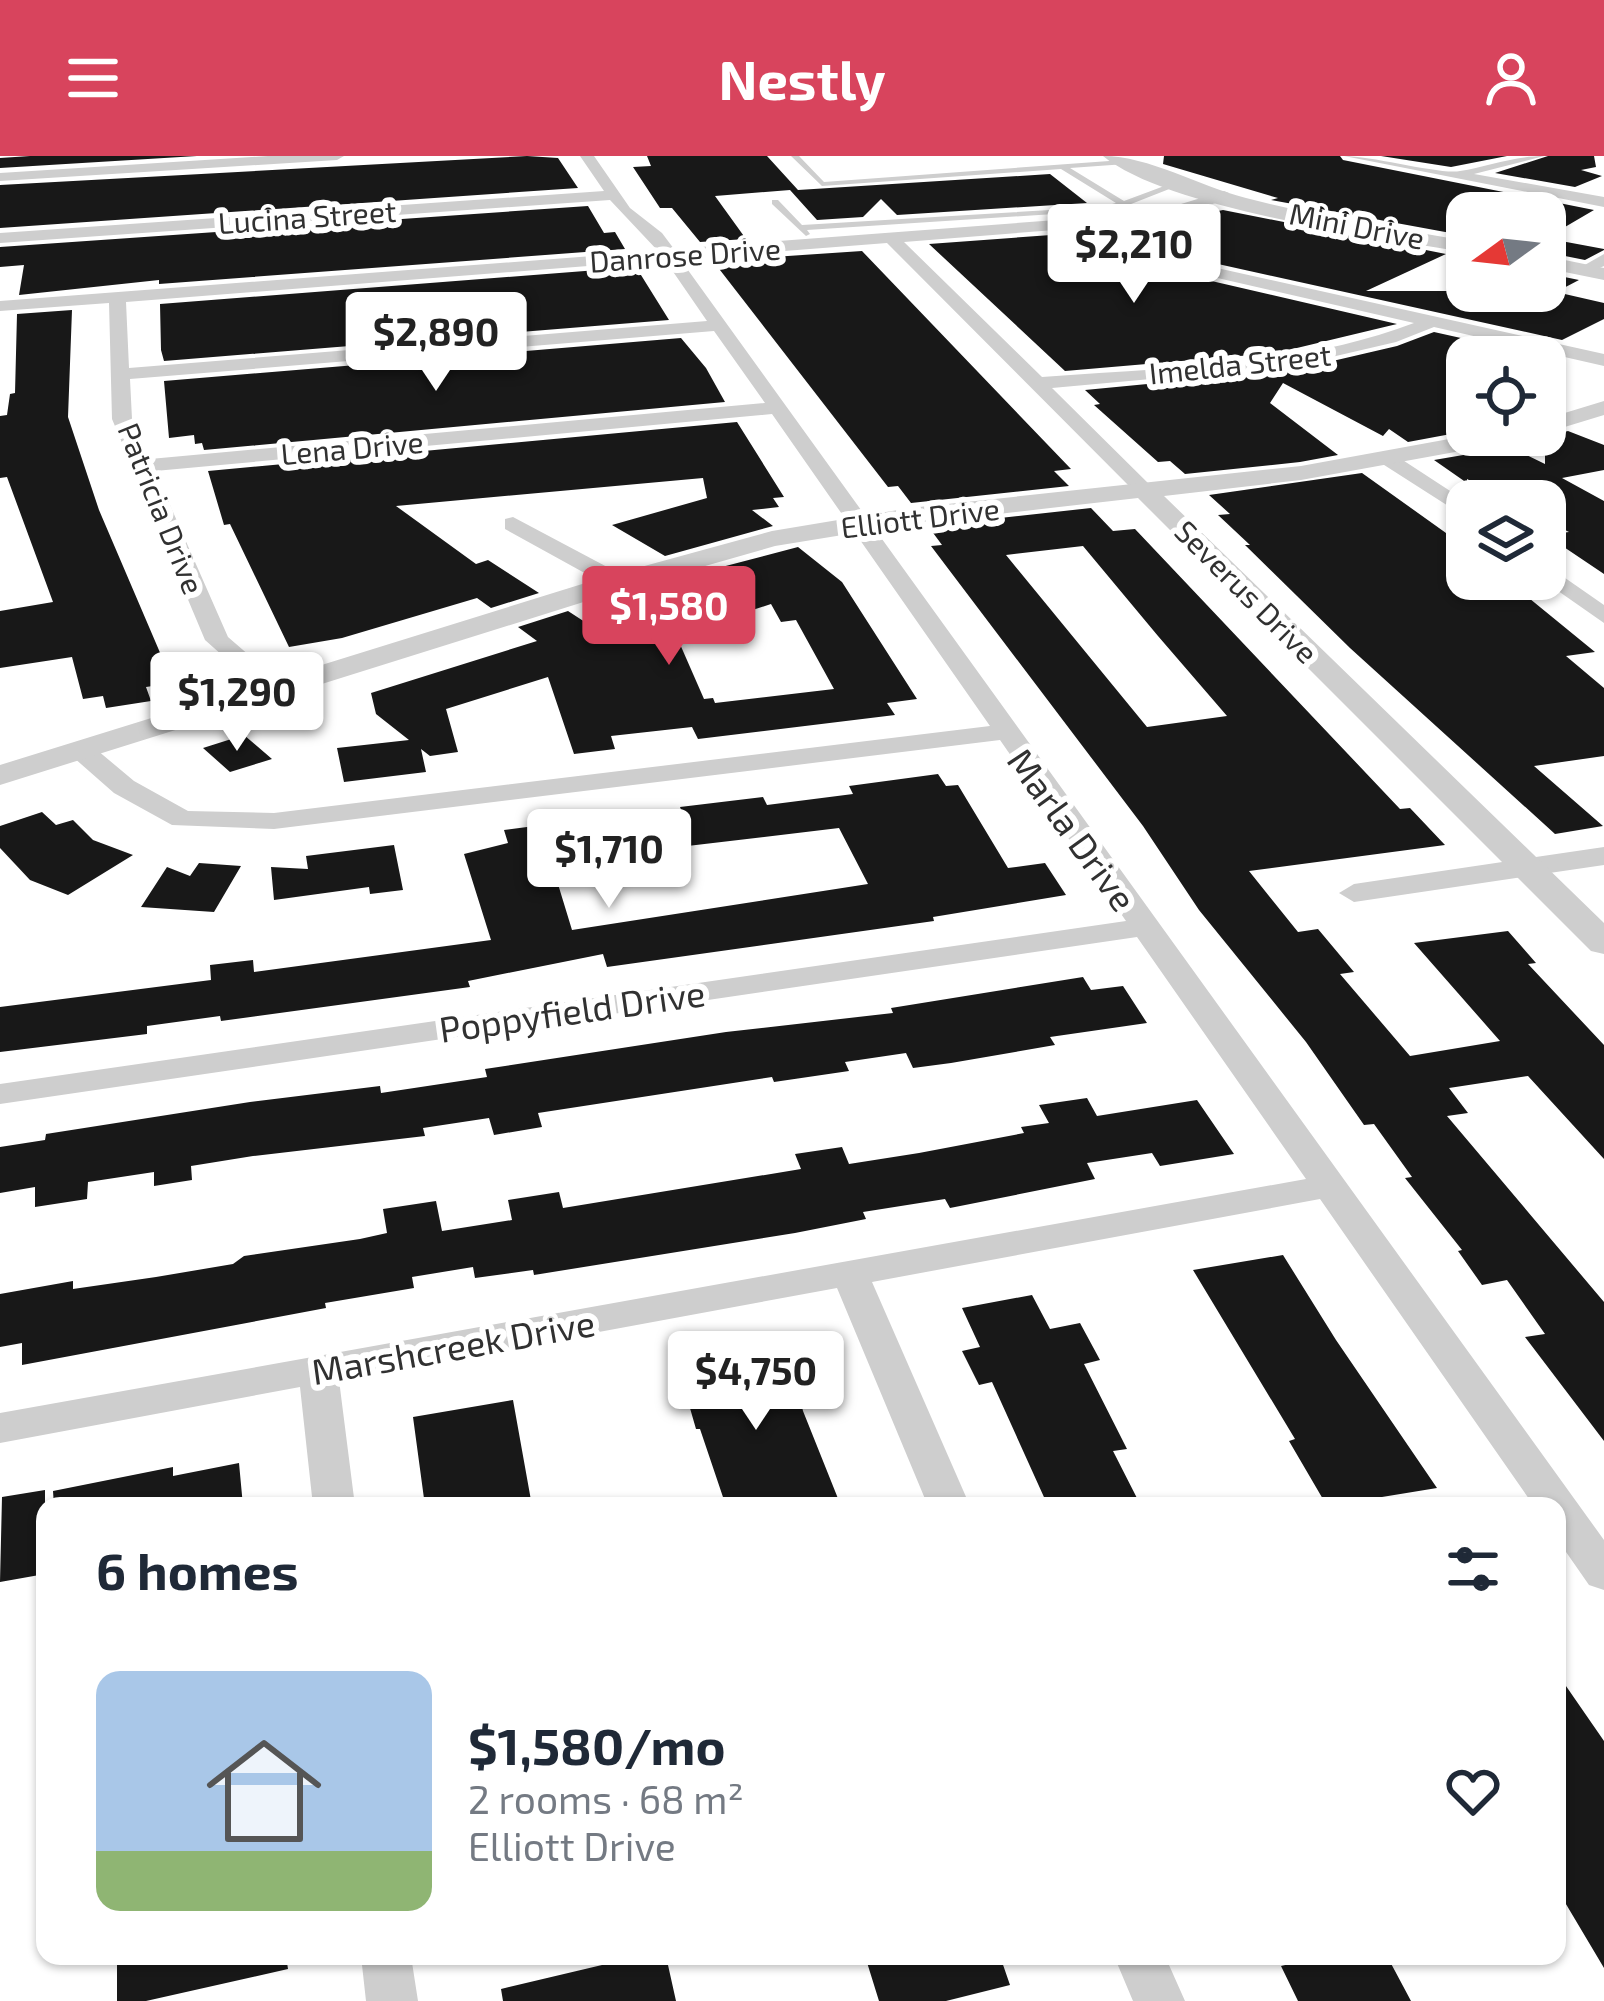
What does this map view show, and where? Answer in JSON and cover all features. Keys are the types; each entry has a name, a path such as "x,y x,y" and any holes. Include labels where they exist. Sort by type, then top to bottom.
{"street":[{"path":"0,177 337,156"},
{"name":"Marla Drive","path":"587,156 614,195 669,255 1551,1497"},
{"path":"1352,156 1604,202"},
{"path":"1457,175 1537,156"},
{"name":"Mini Drive","path":"1117,159 1178,184 1224,196 1446,243"},
{"name":"Lucina Street","path":"0,238 614,195"},
{"name":"Danrose Drive","path":"0,306 1083,223 1183,208 1224,196"},
{"path":"1083,223 1114,245 1220,274 1604,360"},
{"name":"Severus Drive","path":"891,238 1604,943"},
{"path":"1594,272 1604,259"},
{"path":"1185,290 1220,274"},
{"name":"Patricia Drive","path":"117,297 122,419 217,640 275,689"},
{"name":"Imelda Street","path":"1041,383 1340,354 1383,343 1434,321"},
{"path":"121,374 718,326"},
{"name":"Lena Drive","path":"144,466 776,408"},
{"path":"1566,420 1604,408"},
{"name":"Elliott Drive","path":"0,775 618,582 772,539 858,524 1147,492 1446,448"},
{"path":"1388,459 1446,498"},
{"path":"513,524 618,582"},
{"path":"1566,587 1604,616"},
{"path":"82,751 124,787 182,819 274,820 1004,732"},
{"path":"1354,893 1604,856"},
{"name":"Poppyfield Drive","path":"0,1094 1144,927"},
{"name":"Marshcreek Drive","path":"0,1428 1330,1186"},
{"path":"850,1274 945,1497"},
{"path":"318,1370 333,1497"},
{"name":"Marla Drive","path":"1566,1519 1604,1573"},
{"path":"387,1965 392,2001"},
{"path":"1143,1965 1159,2001"}],"lane":[{"path":"794,156 822,184 1117,159"},
{"path":"1062,166 1123,203"},
{"path":"800,228 986,218 1123,203 1178,184"},
{"path":"776,202 815,244"}],"building":[{"path":"197,156 0,168 0,158"},
{"path":"647,156 767,156 798,190 1050,174 1087,203 897,215 881,199 863,217 817,220 790,190 715,196 746,239 700,242 672,208 660,208 633,167 651,166"},
{"path":"1164,156 1340,156 1504,192 1446,192 1446,232 1271,200 1278,198 1163,164"},
{"path":"1381,156 1507,156 1451,167"},
{"path":"1548,156 1594,156 1596,167 1581,170 1602,176 1575,187 1495,173"},
{"path":"558,158 578,188 0,228 0,185"},
{"path":"1566,204 1594,210 1566,226"},
{"path":"588,206 604,233 615,232 625,249 159,284 159,280 19,295 24,265 0,267 0,247"},
{"path":"1223,210 1446,254 1366,291 1446,291 1446,312 1566,312 1566,294 1604,303 1604,319 1566,338 1544,336 1164,252 1109,229 1124,231"},
{"path":"1079,233 1107,252 1151,267 1397,324 1276,353 1065,371 929,244"},
{"path":"1566,242 1604,249 1585,260 1566,256"},
{"path":"862,251 1071,469 1054,471 1069,486 911,503 898,486 888,487 713,261"},
{"path":"636,267 669,320 164,361 161,350 160,304"},
{"path":"72,310 68,417 99,510 173,683 146,687 151,701 106,708 103,696 83,699 72,657 0,668 0,611 53,602 7,477 0,478 0,416 7,415 10,394 15,393 17,314"},
{"path":"1434,332 1452,336 1446,336 1446,435 1408,442 1389,429 1383,436 1283,383 1270,403 1338,455 1185,474 1170,461 1158,462 1094,405 1100,404 1085,390 1294,370 1397,346"},
{"path":"681,338 706,368 725,402 204,450 202,443 195,444 194,435 169,438 164,381"},
{"path":"737,422 784,497 773,498 779,507 752,510 773,526 665,556 612,525 707,498 703,478 396,506 476,564 488,560 539,593 491,608 477,598 342,638 289,647 230,524 224,525 208,471"},
{"path":"1566,432 1604,445 1604,470 1562,478 1566,480 1463,480 1434,460 1529,456 1545,464 1545,456 1566,456"},
{"path":"1362,473 1446,533 1446,600 1531,600 1595,652 1566,656 1604,688 1604,756 1534,766 1603,826 1555,834 1350,648 1245,545 1250,545 1218,515 1230,514 1209,495"},
{"path":"1566,480 1604,501 1604,574 1566,548"},
{"path":"1091,508 1113,531 1135,529 1400,809 1410,808 1445,845 1249,871 1298,932 1318,929 1354,972 1340,974 1410,1056 1500,1041 1414,943 1508,931 1536,963 1528,964 1604,1045 1604,1159 1528,1076 1449,1088 1468,1113 1447,1116 1604,1302 1604,1441 1525,1337 1545,1334 1507,1280 1482,1285 1458,1251 1462,1250 1405,1178 1412,1177 1374,1124 1364,1125 1306,1042 1199,910 1143,826 931,546 942,545 928,526","holes":["1083,546 1227,716 1147,727 1006,555"]},
{"path":"798,547 842,582 917,699 887,703 895,715 698,739 692,727 611,736 615,749 574,754 548,677 446,709 458,752 430,756 421,749 426,772 344,782 337,748 409,740 376,714 371,693 537,641 518,627 568,611 588,624 714,584 695,574","holes":["771,604 781,622 796,620 834,689 715,703 713,698 704,699 676,635"]},
{"path":"244,735 272,759 230,772 203,748"},
{"path":"938,774 946,786 958,785 1008,868 1045,863 1066,895 933,917 934,921 607,967 603,954 468,981 470,987 221,1021 220,1016 147,1026 147,1034 0,1052 0,1007 211,980 210,965 253,960 254,972 491,940 464,854 508,843 504,830 588,819 593,835 632,831 643,859 554,871 572,930 868,884 839,828 662,849 651,819 683,815 680,807 763,797 767,805 853,794 849,786"},
{"path":"42,812 56,825 73,820 93,840 133,855 68,895 30,880 0,848 0,826"},
{"path":"394,845 403,890 370,894 369,887 274,900 271,867 308,869 306,856"},
{"path":"199,863 241,866 214,912 141,907 167,867 190,876"},
{"path":"1083,977 1091,990 1123,986 1147,1023 1050,1037 1055,1045 951,1063 913,1068 906,1053 845,1062 849,1071 774,1082 772,1077 538,1113 542,1127 494,1135 489,1118 423,1128 425,1136 191,1166 192,1180 154,1186 154,1172 88,1182 87,1199 35,1207 35,1187 0,1193 0,1147 45,1140 46,1134 250,1102 380,1086 381,1093 487,1077 485,1069 726,1032 893,1013 891,1008"},
{"path":"1087,1098 1097,1116 1197,1100 1234,1154 1160,1166 1152,1153 1087,1163 1095,1179 950,1208 945,1199 863,1212 866,1219 795,1233 534,1275 533,1270 475,1278 473,1267 412,1277 414,1288 325,1303 326,1308 22,1365 22,1343 0,1347 0,1294 73,1281 73,1289 156,1277 233,1264 244,1256 360,1239 387,1233 383,1209 436,1201 442,1231 512,1220 508,1200 559,1192 563,1208 801,1169 795,1154 842,1147 849,1164 919,1153 1024,1133 1021,1127 1049,1123 1039,1105"},
{"path":"1283,1255 1437,1488 1382,1497 1322,1497 1289,1441 1295,1439 1193,1270"},
{"path":"1032,1295 1050,1329 1080,1323 1100,1360 1084,1364 1127,1449 1113,1451 1136,1497 1044,1497 992,1382 979,1385 962,1351 980,1347 962,1308"},
{"path":"758,1350 765,1375 793,1370 803,1411 837,1497 723,1497 677,1363"},
{"path":"513,1400 530,1497 424,1497 413,1417"},
{"path":"239,1463 242,1497 53,1497 53,1491 173,1467 173,1476"},
{"path":"45,1490 45,1497 36,1497 36,1576 0,1582 2,1497"},
{"path":"1566,1686 1604,1741 1604,1968 1566,1904"},
{"path":"117,1965 287,1965 288,1969 146,2001 117,2001"},
{"path":"602,1965 668,1965 676,2001 503,2001 501,1989"},
{"path":"868,1965 1003,1965 1010,1985 946,2001 879,2001"},
{"path":"1392,1965 1411,2001 1298,2001 1281,1966"}]}
